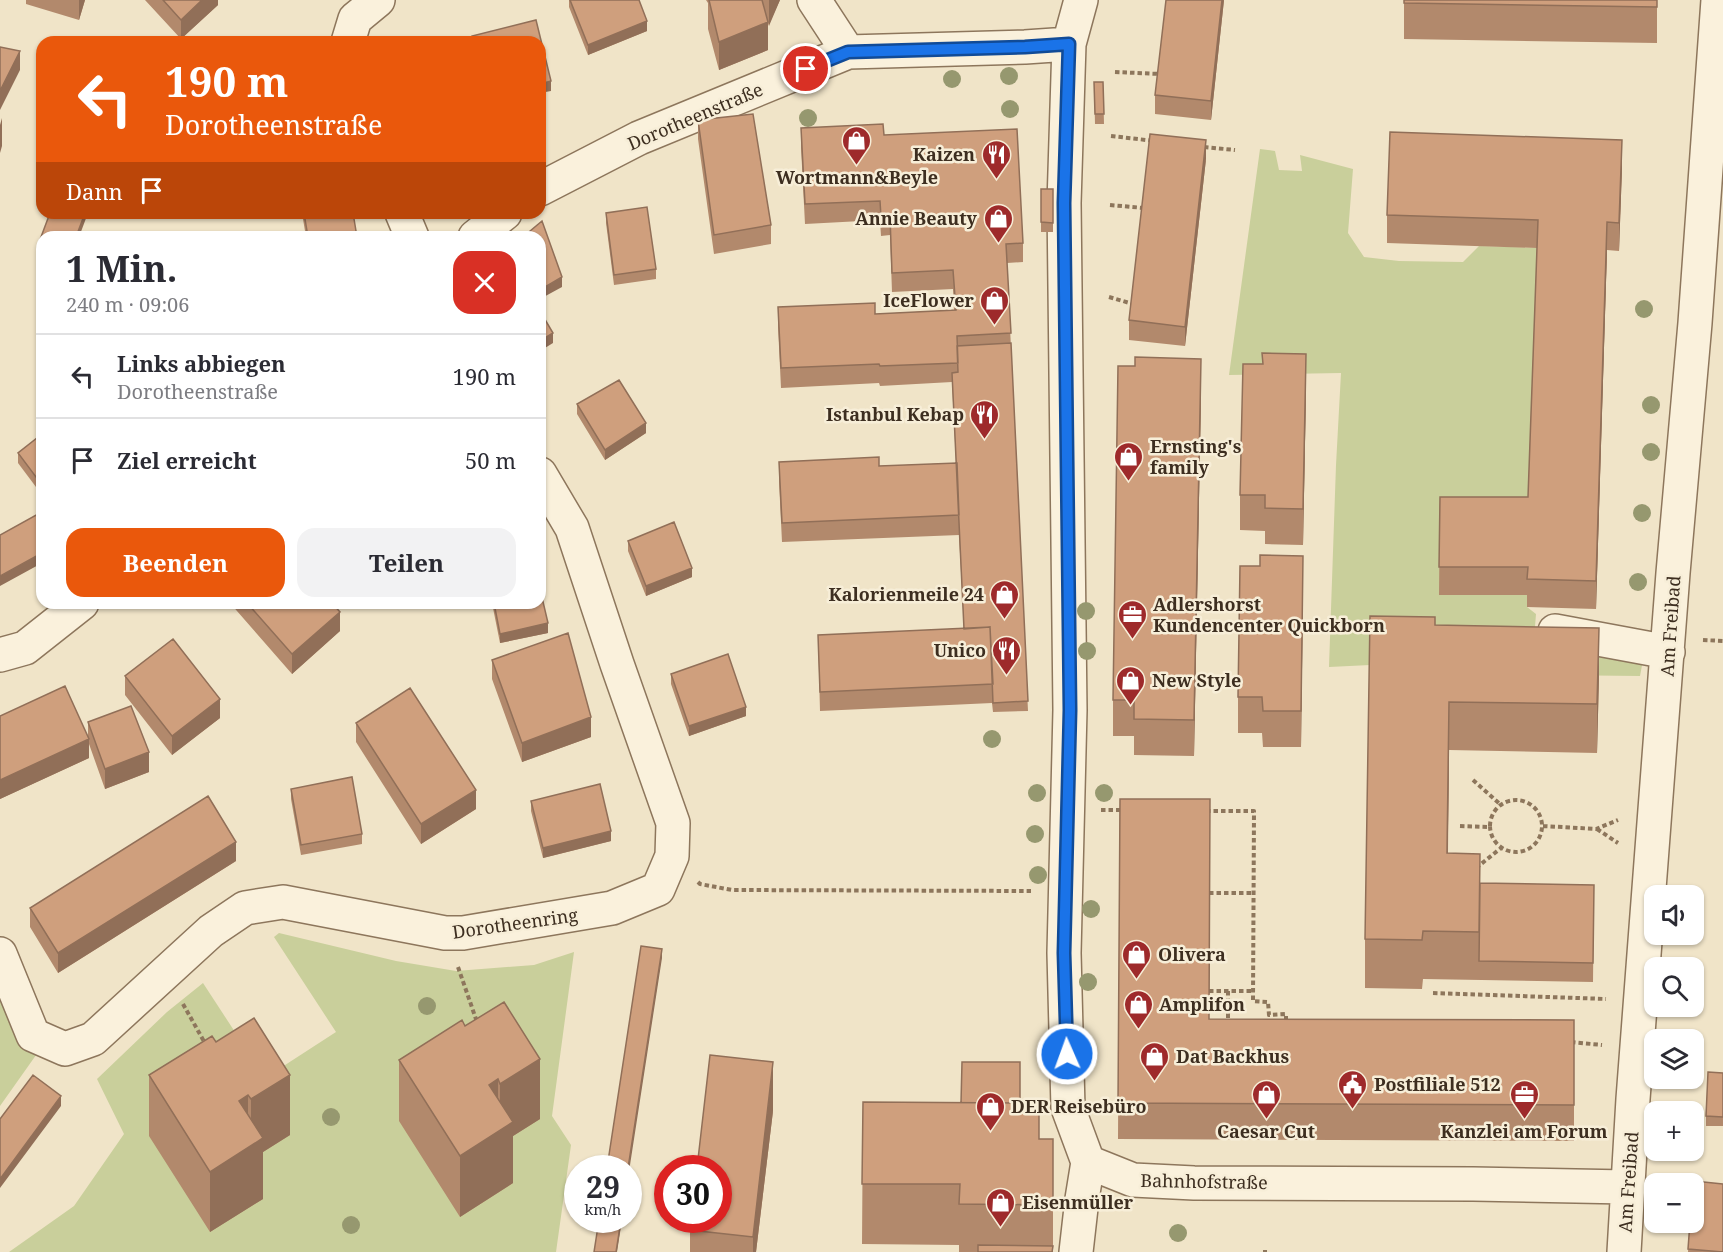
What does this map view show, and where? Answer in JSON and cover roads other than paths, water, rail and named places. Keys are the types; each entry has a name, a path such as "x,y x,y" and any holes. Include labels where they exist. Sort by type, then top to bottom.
{"street":[{"path":"350,36 356,19 378,0"},
{"path":"814,0 848,52"},
{"path":"1076,1252 1088,1162 1068,1108 1064,953 1070,710 1064,203 1069,44 1081,0"},
{"name":"Am Freibad","path":"1624,1252 1627,1187 1718,0"},
{"name":"Dorotheenstraße","path":"546,186 639,138 848,52 1069,44"},
{"path":"482,231 498,219"},
{"name":"Dorotheenring","path":"0,954 33,1035 65,1049 93,1039 211,931 245,908 283,902 445,933 463,933 612,908 658,889 672,856 673,823 572,528 546,484"},
{"path":"0,656 25,648 74,609"},
{"path":"1538,628 1668,652"},
{"name":"Bahnhofstraße","path":"1088,1162 1132,1180 1174,1182 1627,1187"}],"place":[{"name":"Wortmann&Beyle","path":"857,166"},
{"name":"Kaizen","path":"996,180"},
{"name":"Annie Beauty","path":"998,244"},
{"name":"IceFlower","path":"995,326"},
{"name":"Istanbul Kebap","path":"985,440"},
{"name":"Ernsting's family","path":"1129,482"},
{"name":"Kalorienmeile 24","path":"1005,620"},
{"name":"Adlershorst Kundencenter Quickborn","path":"1132,640"},
{"name":"Unico","path":"1007,676"},
{"name":"New Style","path":"1131,706"},
{"name":"Olivera","path":"1137,980"},
{"name":"Amplifon","path":"1138,1030"},
{"name":"Dat Backhus","path":"1155,1082"},
{"name":"Postfiliale 512","path":"1353,1110"},
{"name":"Caesar Cut","path":"1266,1120"},
{"name":"Kanzlei am Forum","path":"1524,1120"},
{"name":"DER Reisebüro","path":"990,1132"},
{"name":"Eisenmüller","path":"1001,1228"}]}
